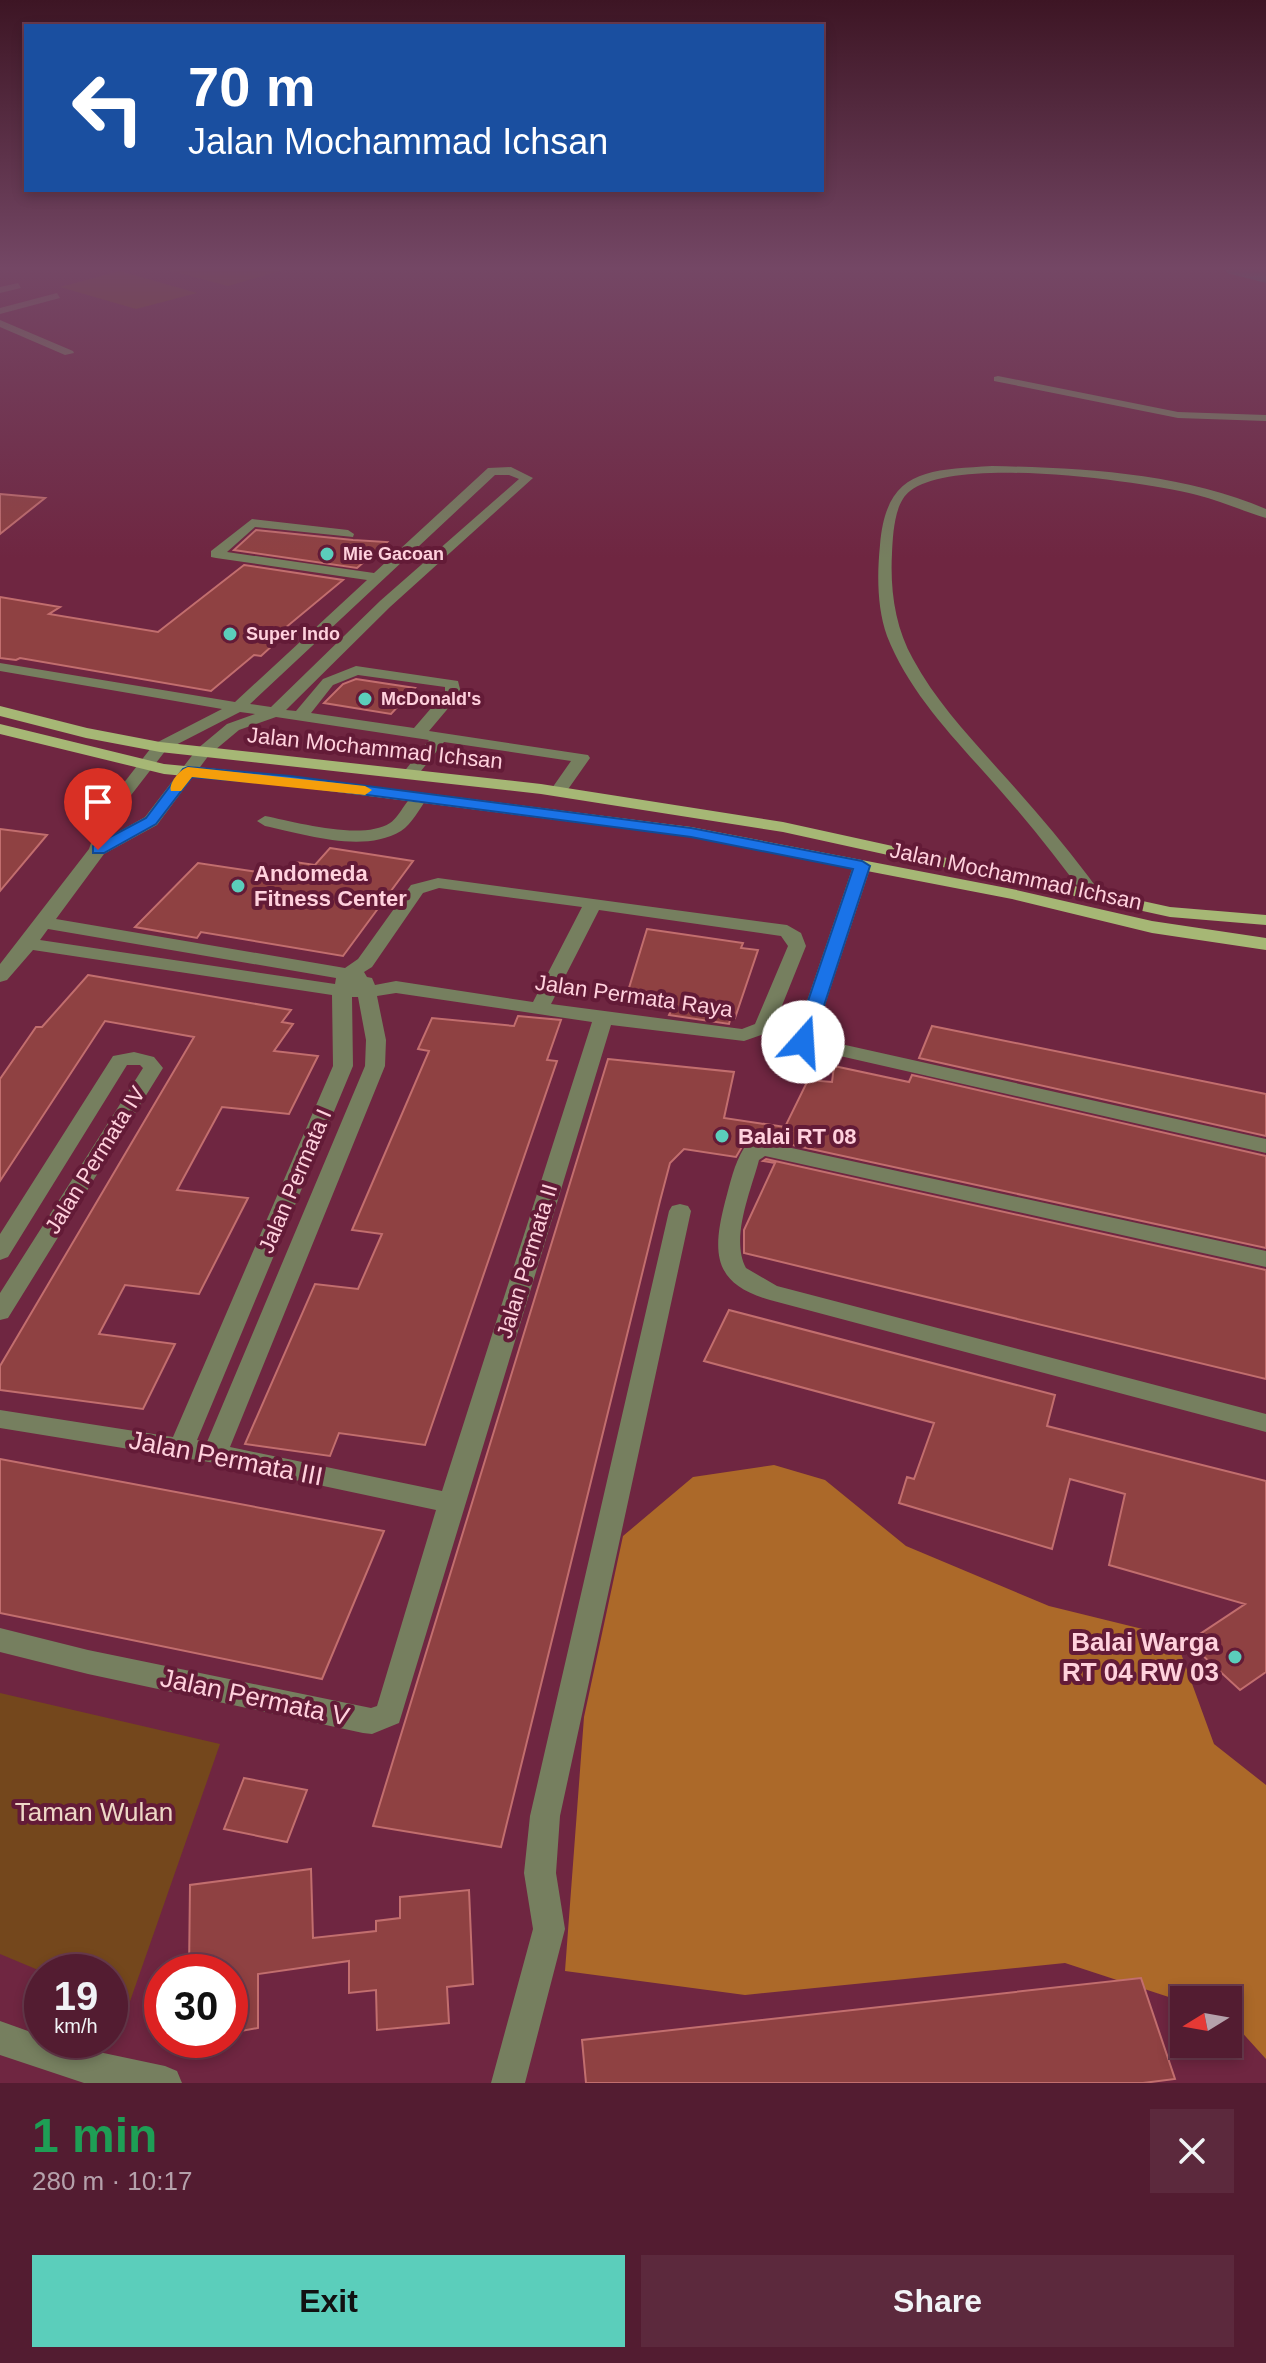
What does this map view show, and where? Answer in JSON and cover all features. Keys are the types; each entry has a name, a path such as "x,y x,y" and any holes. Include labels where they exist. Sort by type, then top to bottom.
{"main road":[{"name":"Jalan Mochammad Ichsan","path":"0,711 86,733 160,747 558,791 783,827 1170,912 1266,920"},
{"name":"Jalan Mochammad Ichsan","path":"0,729 144,765 188,772 420,797 691,832 1012,894 1152,927 1266,944"},
{"path":"774,849 783,827"}],"street":[{"path":"998,379 1178,415 1266,418"},
{"path":"1093,895 1055,842 925,695 893,633 885,580 889,512 904,489 924,477 965,469 1099,476 1174,486 1241,503 1266,514"},
{"path":"0,976 28,944 98,850 110,811 160,747 238,707 492,471 511,471 527,478 385,604 274,713 233,727 203,752 151,821 98,850"},
{"path":"348,534 252,523 216,554 375,577"},
{"path":"356,597 385,604"},
{"path":"0,667 274,713 582,758 558,791"},
{"path":"300,716 328,682 356,670 453,684 453,693 418,733"},
{"path":"411,773 440,737"},
{"path":"265,821 338,835 374,833 395,827 420,797"},
{"path":"862,866 803,1042 1266,1146"},
{"name":"Jalan Permata Raya","path":"438,883 593,904 787,931 794,937 797,946 763,1028 744,1035 603,1018 357,979 392,920 417,889 438,883"},
{"path":"540,1007 593,904"},
{"path":"44,923 357,979"},
{"path":"28,944 357,979"},
{"path":"343,1066 375,1066 376,1040 357,979"},
{"name":"Jalan Permata I","path":"181,1448 343,1066 357,979"},
{"name":"Jalan Permata II","path":"451,1503 603,1018"},
{"name":"Jalan Permata IV","path":"0,1252 120,1060 143,1059 153,1068 0,1312"},
{"name":"Jalan Permata I","path":"215,1453 375,1066"},
{"path":"1266,1259 764,1149 752,1153 748,1160 727,1246 731,1267 748,1284 770,1292 1266,1423"},
{"path":"28,1208 60,1215"},
{"path":"508,2083 549,1929 540,1873 545,1816 680,1211"},
{"path":"267,1249 297,1253"},
{"name":"Jalan Permata III","path":"0,1419 215,1453 451,1503"},
{"name":"Jalan Permata V","path":"0,1640 88,1662 363,1720 377,1719 389,1714 451,1503"},
{"path":"0,2038 70,2063 157,2082"}],"green space":[{"name":"Taman Wulan","path":"0,1693 220,1744 128,2007 128,1954 24,1954 24,1964 0,1954"}],"shaded area":[{"path":"774,1465 825,1480 906,1546 1049,1606 1175,1637 1214,1744 1266,1785 1266,2059 1242,2032 1242,1986 1170,1986 1170,1997 1065,1963 745,1995 565,1971 584,1717 623,1536 693,1477"}],"building":[{"path":"0,494 45,498 0,534"},
{"path":"256,530 387,542 357,568 234,550"},
{"path":"244,565 343,580 279,633 285,634 261,656 254,655 211,691 20,658 0,658 0,597 60,607 49,614 158,632"},
{"path":"356,679 415,688 391,714 324,703 343,684"},
{"path":"0,829 47,835 0,891"},
{"path":"330,848 413,861 343,956 201,932 197,938 135,927 198,863 284,876 295,862 315,865"},
{"path":"647,929 743,943 741,948 758,950 735,1018 731,1017 729,1024 669,1015 672,1009 625,1001"},
{"path":"88,975 291,1010 282,1022 293,1024 274,1051 318,1056 289,1114 222,1107 177,1190 248,1198 199,1294 125,1285 99,1334 175,1344 143,1409 0,1390 0,1366 194,1037 105,1021 0,1181 0,1079 36,1027 42,1027"},
{"path":"518,1016 561,1020 547,1060 557,1061 425,1445 339,1433 330,1456 245,1444 315,1284 358,1289 382,1234 352,1230 429,1051 418,1049 432,1018 514,1026"},
{"path":"932,1026 1266,1094 1266,1136 919,1058"},
{"path":"608,1059 734,1072 724,1118 785,1127 808,1080 832,1082 834,1066 909,1082 912,1075 1266,1156 1266,1248 765,1139 743,1145 736,1157 684,1149 670,1163 660,1201 501,1847 373,1826"},
{"path":"766,1159 1266,1270 1266,1379 744,1253 744,1230 775,1163 763,1161"},
{"path":"729,1310 1055,1395 1047,1426 1266,1481 1266,1672 1240,1690 1188,1642 1245,1604 1109,1565 1125,1494 1070,1479 1052,1549 899,1503 907,1477 914,1479 934,1423 704,1361"},
{"path":"0,1459 384,1531 322,1679 0,1613"},
{"path":"244,1778 307,1790 287,1842 224,1829"},
{"path":"311,1869 313,1938 376,1931 376,1921 400,1918 400,1897 469,1890 473,1984 447,1987 449,2023 377,2030 376,1990 349,1993 349,1961 258,1974 258,2028 248,2030 248,1954 189,1954 190,1885"},
{"path":"1141,1978 1175,2079 1143,2083 586,2083 582,2040"}],"slow traffic":[{"path":"176,788 188,772 365,790"}],"place":[{"name":"Mie Gacoan","path":"327,554"},
{"name":"Super Indo","path":"230,634"},
{"name":"McDonald's","path":"365,699"},
{"name":"Andomeda Fitness Center","path":"238,886"},
{"name":"Balai RT 08","path":"722,1136"},
{"name":"Balai Warga RT 04 RW 03","path":"1235,1657"}],"route":[{"path":"98,850 151,821 188,772 290,781 691,832 862,866 803,1042"}]}
